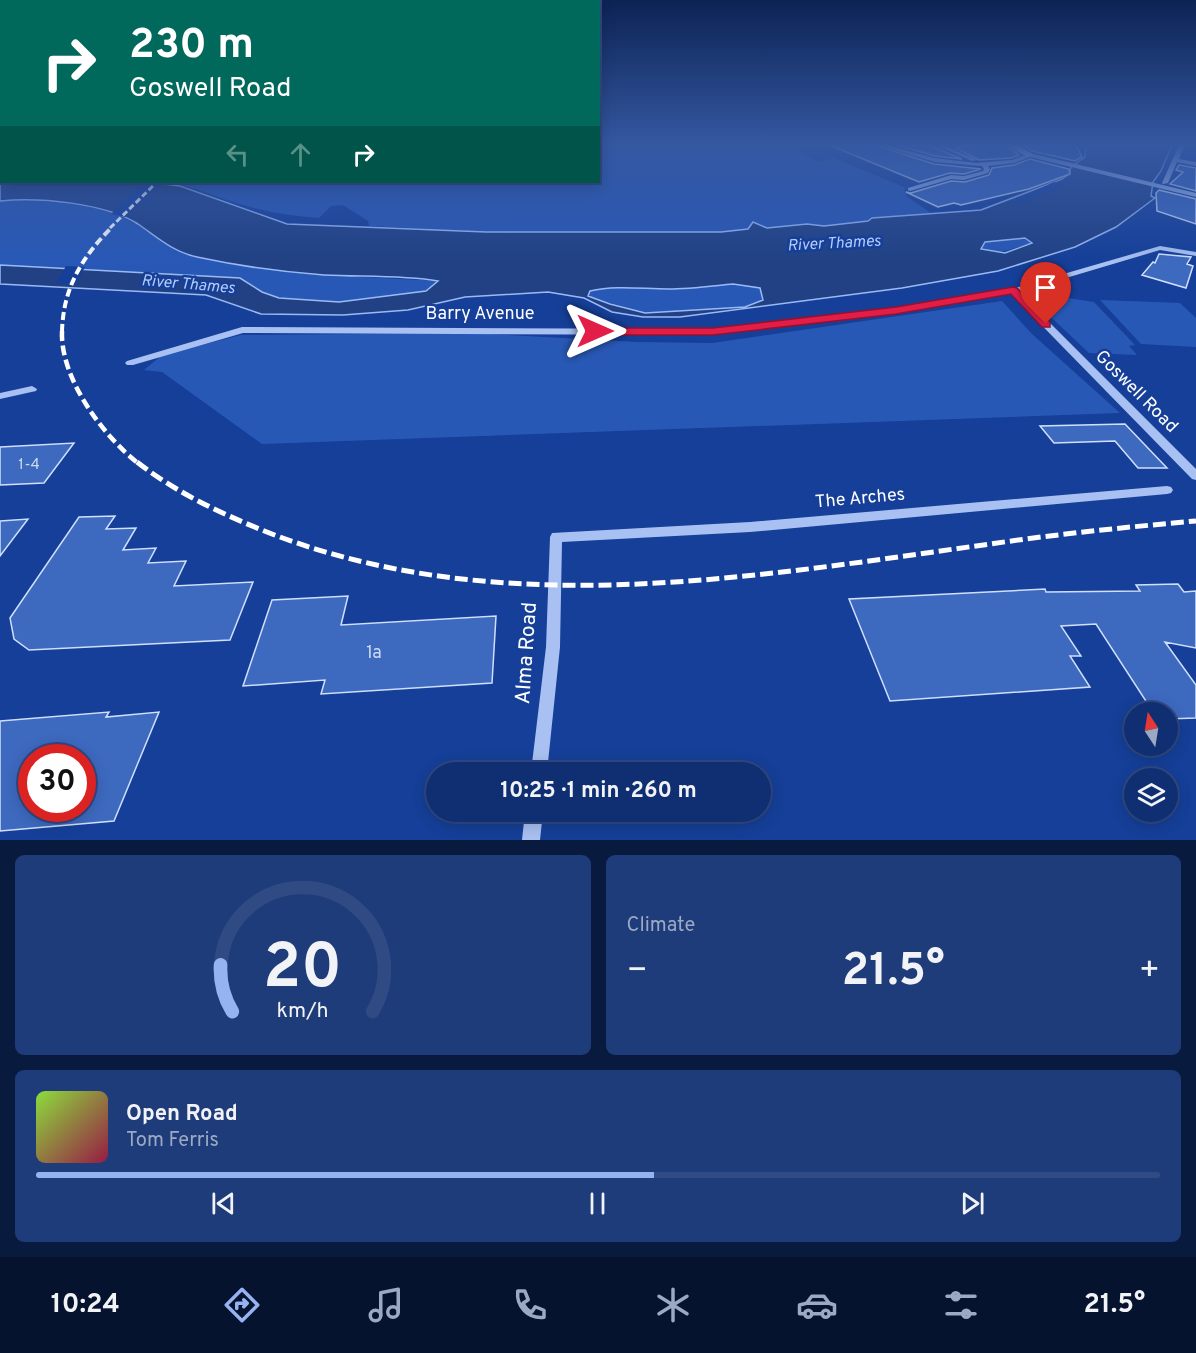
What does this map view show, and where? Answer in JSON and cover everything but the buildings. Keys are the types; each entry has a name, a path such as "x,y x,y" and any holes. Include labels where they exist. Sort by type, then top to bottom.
{"street":[{"path":"910,189 926,184"},
{"path":"1152,184 1196,195"},
{"path":"1013,291 1165,247 1196,254"},
{"name":"Barry Avenue","path":"130,363 242,330 713,332 896,310 1013,291"},
{"name":"Goswell Road","path":"1013,291 1194,472"},
{"path":"0,396 32,389"},
{"name":"The Arches","path":"556,537 750,527 1167,490"},
{"name":"Alma Road","path":"539,762 553,647 556,537"},
{"path":"531,840 533,822"}],"shaded area":[{"path":"177,184 897,184 906,188 903,190 907,192 906,196 931,213 824,226 772,228 756,223 749,229 721,232 486,232 369,226 368,221 343,205 331,206 319,218 289,215 250,207"},
{"path":"34,200 104,208 137,224 164,244 193,256 234,265 323,275 439,281 426,291 339,302 279,298 262,292 240,278 0,265 0,201"},
{"path":"1025,238 1034,243 996,252 981,249 985,242"},
{"path":"733,284 760,288 763,300 745,307 645,313 588,296 590,291 610,288 676,289"},
{"path":"1055,296 1094,302 1135,345 1129,346 1137,355 1089,353 1039,306"},
{"path":"1100,300 1180,303 1196,318 1196,347 1141,344"},
{"path":"1002,301 1032,334 1120,413 262,444 162,372 144,370 162,355 241,335 472,333 637,342 712,343"}],"water":[{"name":"River Thames","path":"0,184 166,184 180,186 287,224 486,232 721,232 748,229 753,222 767,228 807,224 824,226 868,221 872,218 981,210 1048,184 1153,184 1151,196 1155,198 1116,227 1075,247 998,271 902,288 680,317 643,317 612,312 584,298 548,292 465,297 408,310 343,315 261,314 206,295 0,284 0,265 240,278 262,292 279,298 339,302 426,291 438,281 292,272 197,257 173,248 138,224 108,211 52,201 0,201","holes":["1025,238 1032,243 1005,253 981,249 985,242","733,284 760,288 763,300 745,307 645,313 588,296 590,291 610,288 676,289"]}],"pier":[{"path":"143,184 161,184 125,217 111,214"},
{"path":"1049,184 1065,186 1018,204 1011,202"},
{"path":"66,266 85,267 76,284 56,284"}],"railway":[{"path":"110,228 155,184"},
{"path":"62,332 66,302 76,275 91,250 112,227"},
{"path":"62,332 63,349 68,368 86,405 112,438 139,464"},
{"path":"137,462 185,494 236,519 272,534 359,561 448,577 538,585 628,584 719,579 810,569 1016,540 1196,521"}],"route":[{"path":"595,331 713,332 896,310 1013,291 1046,324"}]}
